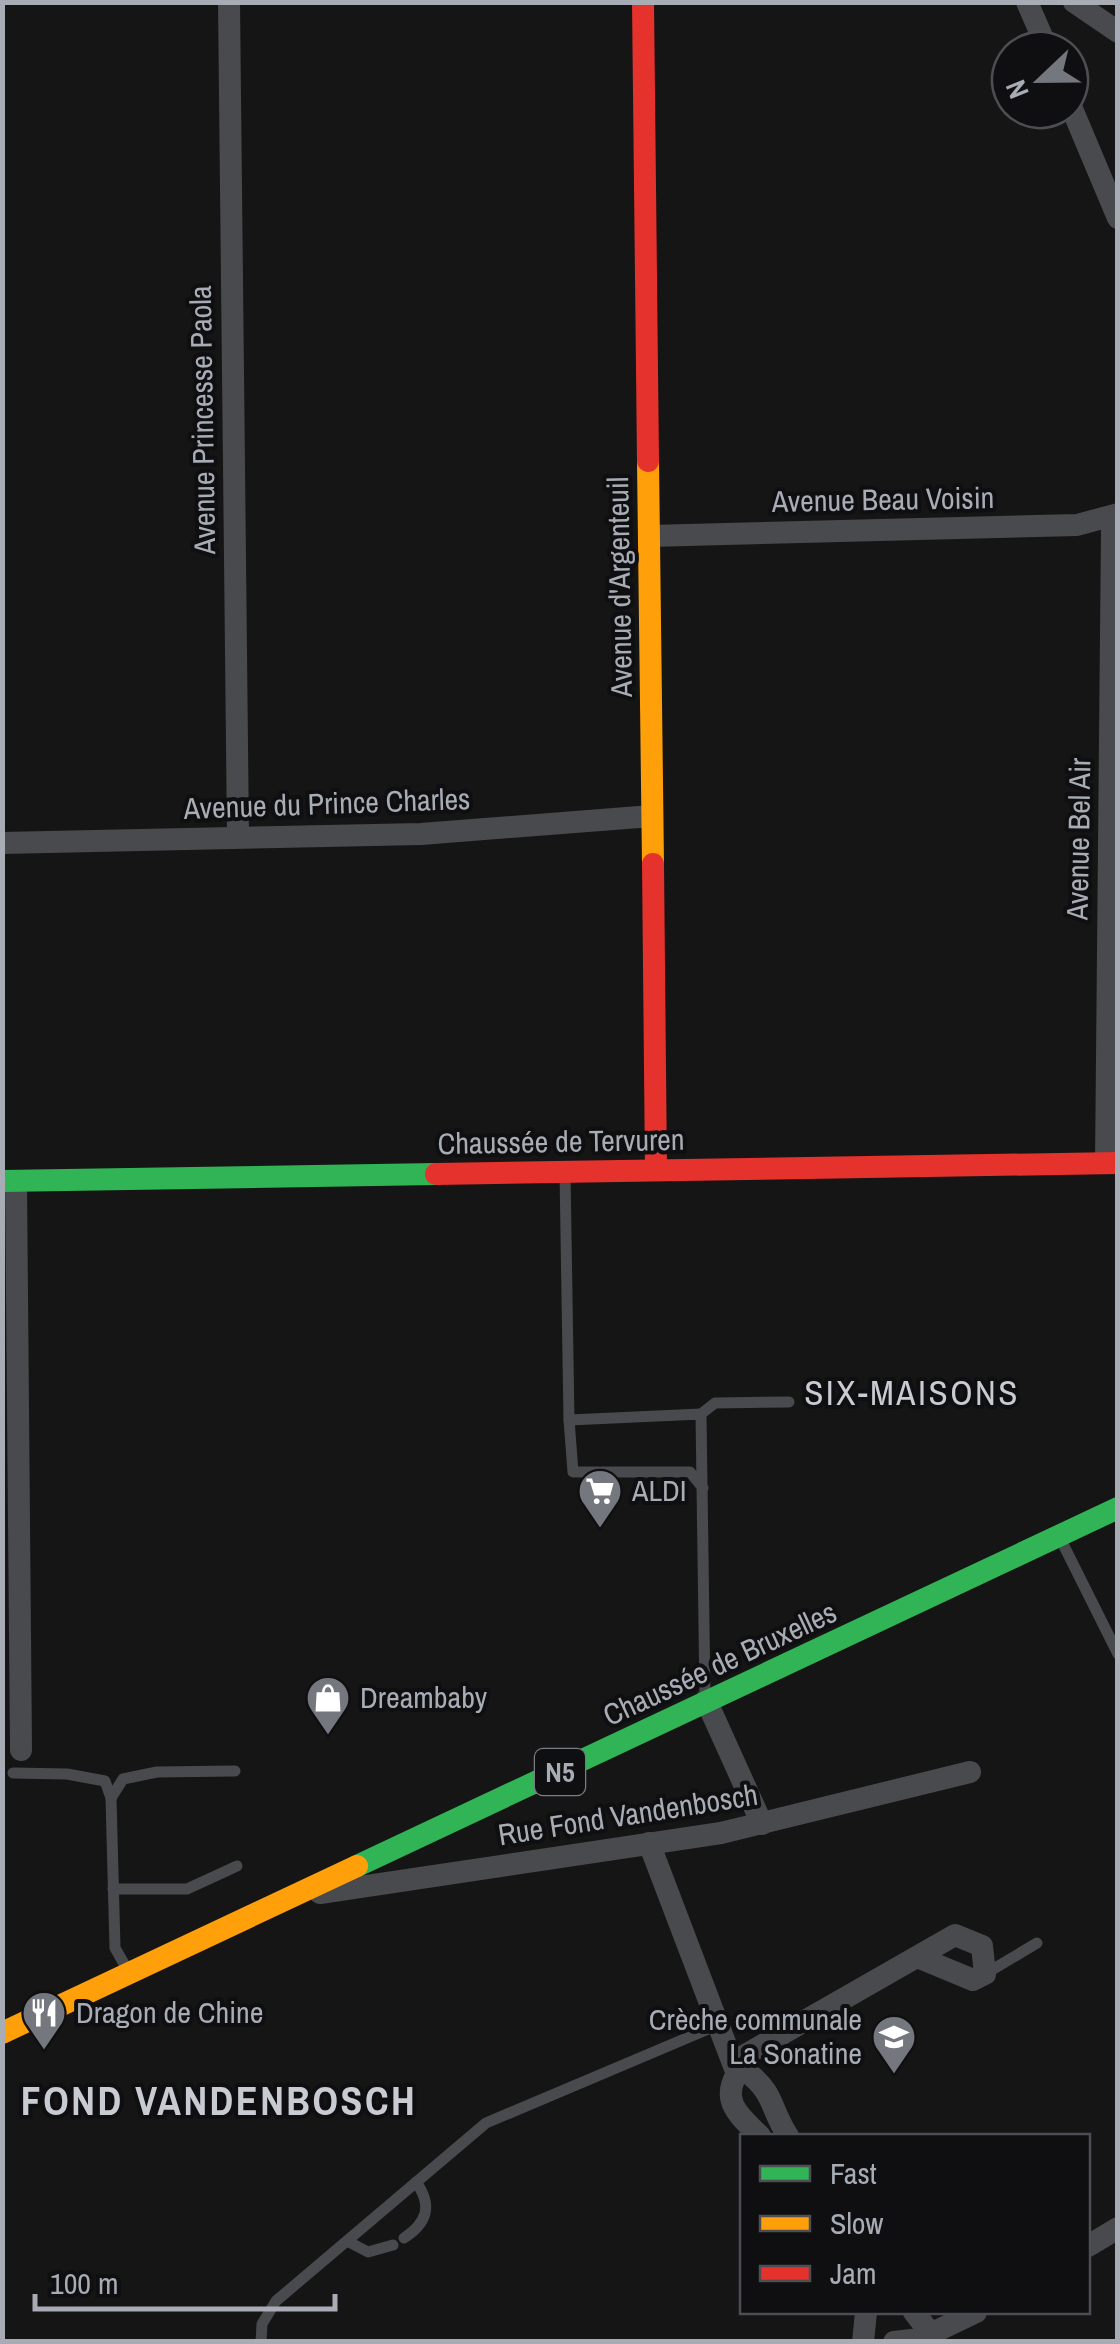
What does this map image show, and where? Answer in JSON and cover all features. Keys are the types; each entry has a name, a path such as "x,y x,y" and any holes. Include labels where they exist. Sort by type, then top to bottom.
{"main road":[{"name":"Avenue d'Argenteuil","path":"643,2 656,1170"},
{"name":"Chaussée de Tervuren","path":"9,1181 1112,1166"},
{"name":"Chaussée de Bruxelles","path":"2,2033 706,1700 815,1654 1118,1508"}],"street":[{"name":"Avenue Princesse Paola","path":"228,2 238,837"},
{"path":"1027,2 1039,30"},
{"path":"1074,2 1118,32"},
{"path":"1081,130 1118,218"},
{"name":"Avenue Beau Voisin","path":"649,536 1077,525 1118,515"},
{"name":"Avenue Bel Air","path":"1112,1166 1112,529 1118,515"},
{"name":"Avenue du Prince Charles","path":"2,843 421,834 652,816"},
{"name":"Chaussée de Tervuren","path":"9,1181 21,1750"},
{"path":"706,1700 762,1824"},
{"name":"Rue Fond Vandenbosch","path":"292,1896 762,1824 970,1772"},
{"path":"649,1843 735,2068 728,2095 731,2105 758,2134"},
{"path":"735,2068 955,1936 971,1938 982,1946 984,1974 973,1980 920,1958"},
{"path":"735,2068 768,2088 775,2114 787,2134"},
{"path":"1090,2245 1118,2228"},
{"path":"863,2342 866,2314"},
{"path":"915,2314 925,2338"},
{"path":"894,2342 925,2338 972,2314"}],"lane":[{"path":"565,1172 572,1472 690,1472 703,1488"},
{"path":"569,1420 701,1414 714,1403 790,1402"},
{"path":"701,1414 706,1700"},
{"path":"1060,1536 1118,1654"},
{"path":"111,1798 123,1780 141,1774 235,1772"},
{"path":"12,1773 88,1775 104,1780 111,1798 115,1948 129,1972"},
{"path":"114,1889 187,1889 237,1866"},
{"path":"984,1974 1038,1943"},
{"path":"260,2342 262,2324 276,2302 471,2133 514,2108 720,2024"},
{"path":"347,2242 368,2252 399,2242 422,2227 423,2192 416,2182"}],"traffic: fast":[{"path":"2,1181 436,1174"},
{"path":"357,1866 1118,1508"}],"traffic: slow":[{"path":"648,461 653,864"},
{"path":"2,2033 357,1866"}],"traffic: jam":[{"path":"643,2 648,461"},
{"path":"653,864 656,1170"},
{"path":"436,1174 1118,1163"}],"place":[{"name":"ALDI","path":"600,1529"},
{"name":"Dreambaby","path":"328,1736"},
{"name":"Dragon de Chine","path":"44,2051"},
{"name":"Crèche communale La Sonatine","path":"894,2075"}],"district":[{"name":"SIX-MAISONS","path":"912,1393"},
{"name":"FOND VANDENBOSCH","path":"219,2101"}]}
